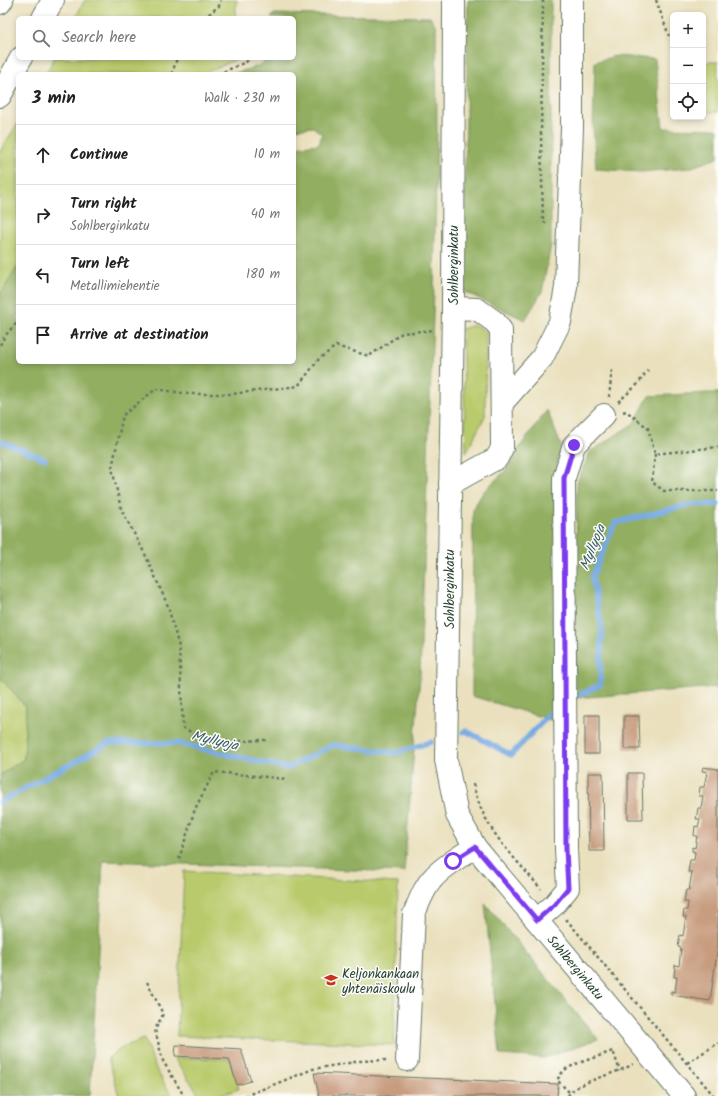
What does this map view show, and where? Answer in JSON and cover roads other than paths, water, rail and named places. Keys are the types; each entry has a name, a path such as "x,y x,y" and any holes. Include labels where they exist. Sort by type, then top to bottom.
{"main road":[{"path":"45,16 54,0"},
{"name":"Sohlberginkatu","path":"454,0 452,329 446,760 457,815 475,847 684,1096"},
{"path":"502,402 542,358 560,322 566,287 568,242 572,128 572,0"},
{"path":"0,96 20,60"},
{"path":"450,484 497,458 502,448 501,330 495,322 477,309 452,308"},
{"path":"537,920 554,905 568,888 566,849 564,481 574,445 604,415"},
{"path":"407,1060 414,914 422,896 433,878 453,861 475,847"}],"waterway":[{"path":"0,441 45,459"},
{"name":"Myllyoja","path":"579,695 600,685 602,629 592,577 615,523 687,505 718,504"},
{"name":"Myllyoja","path":"463,732 466,731 511,755 555,708"},
{"name":"Myllyoja","path":"0,802 109,743 176,743 288,768 333,745 396,753 431,742"}],"place":[{"name":"Keljonkankaan yhtenäiskoulu","path":"331,980"}]}
